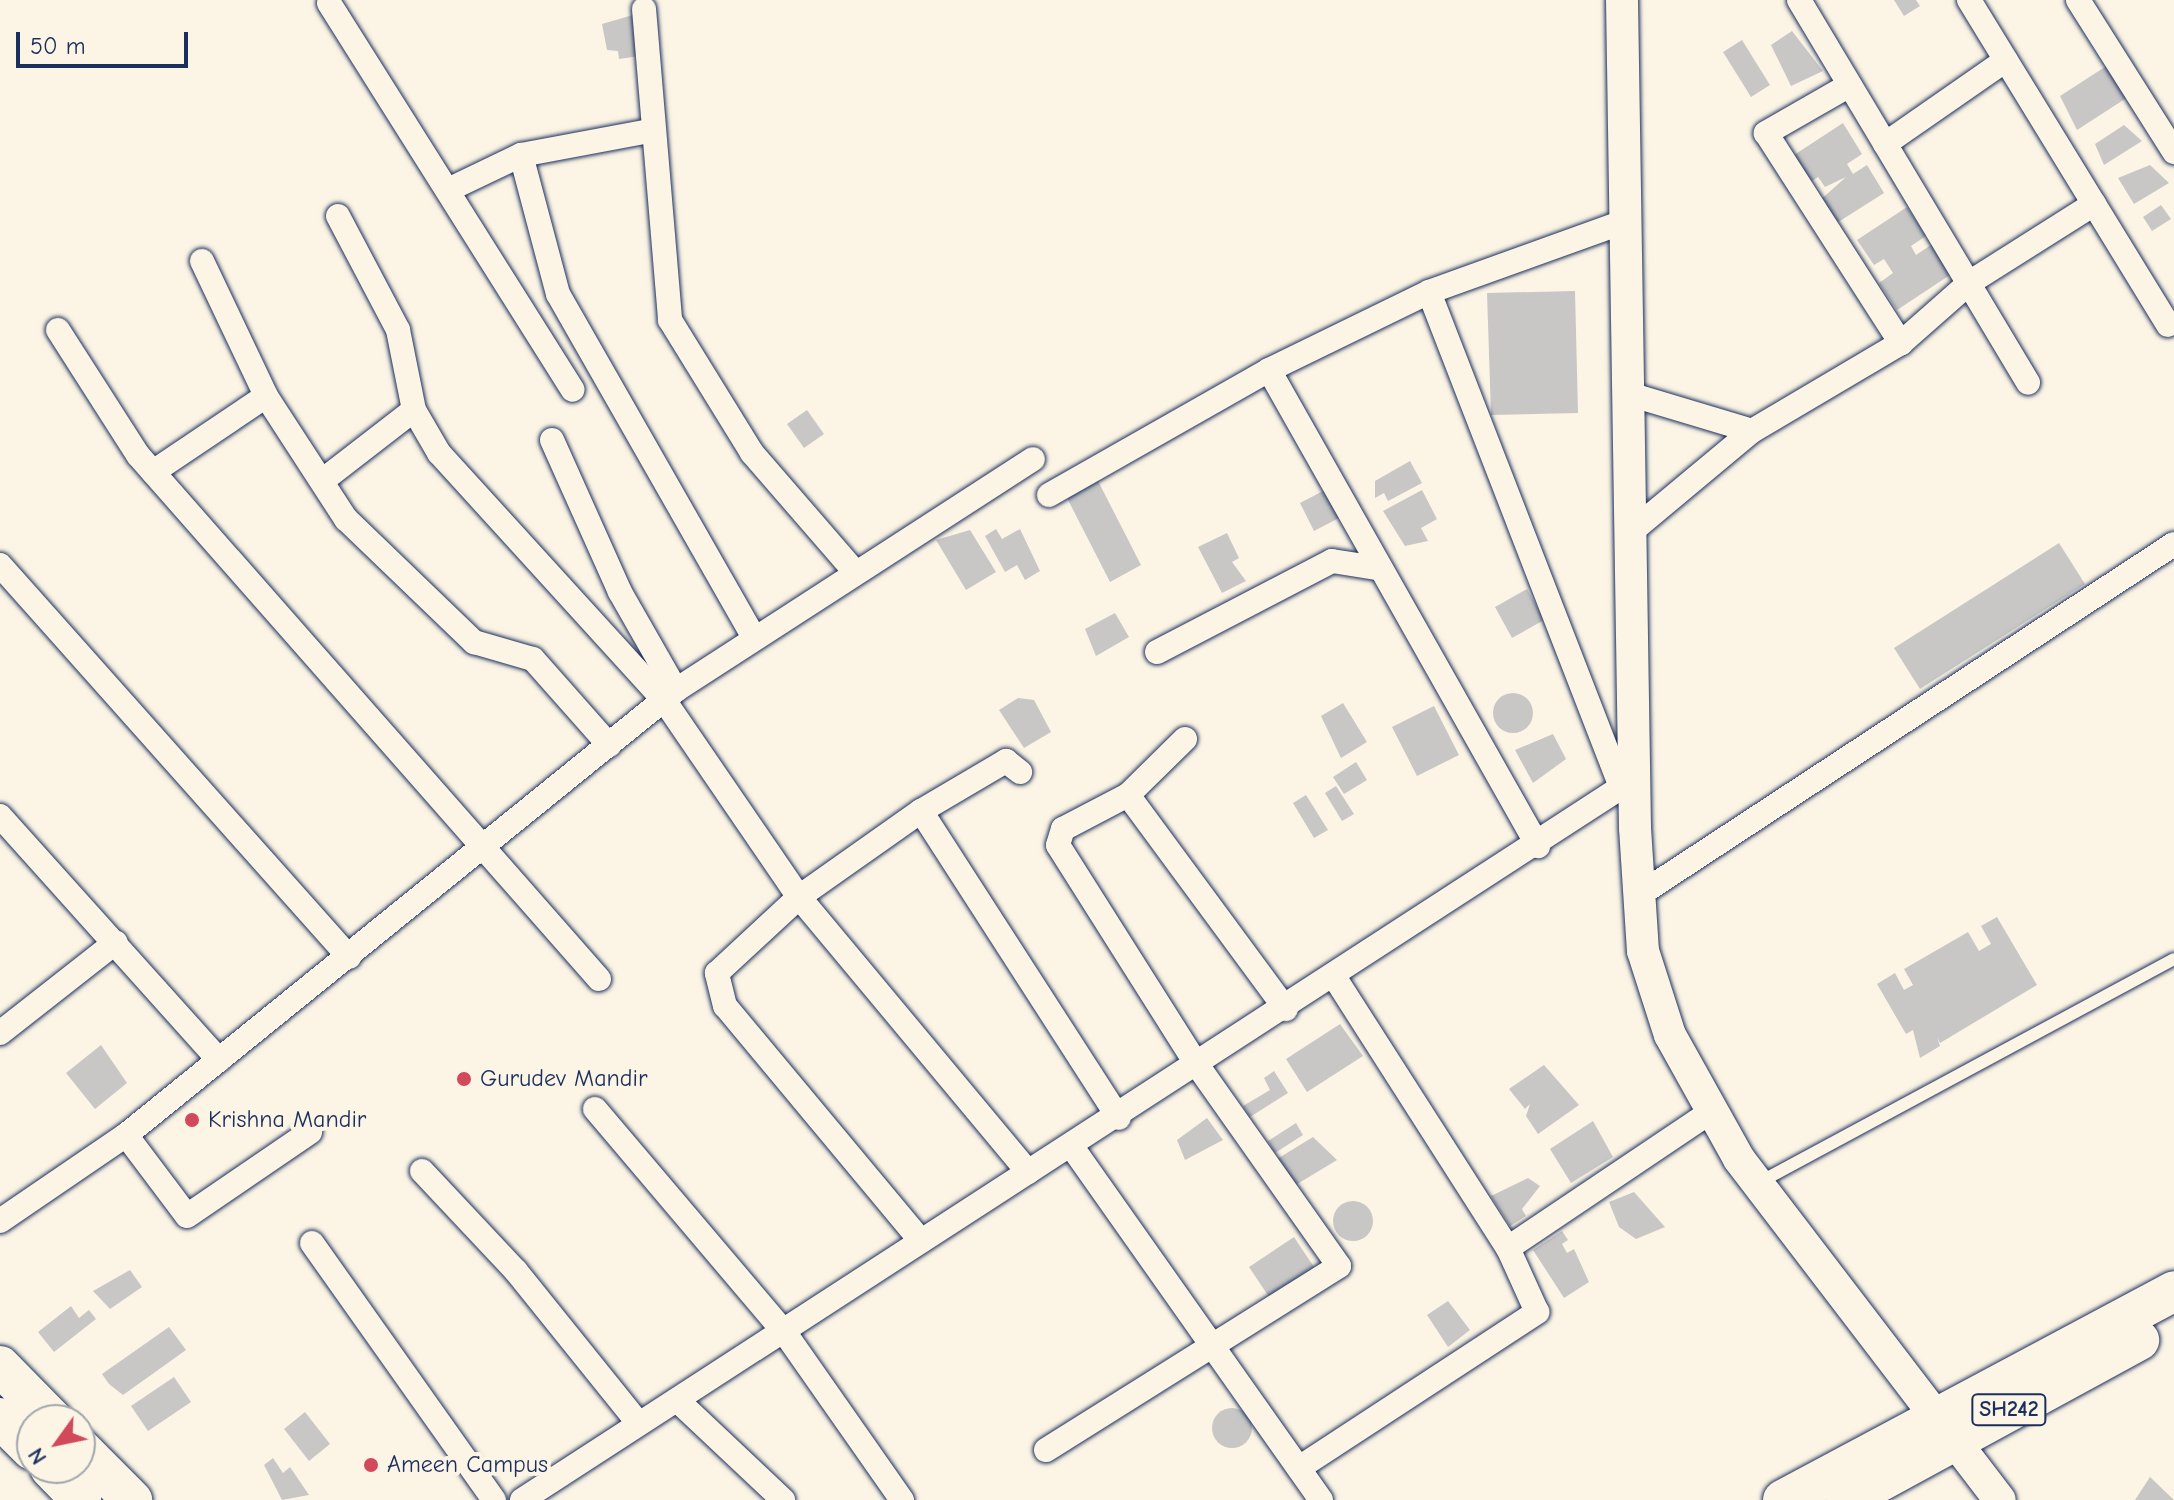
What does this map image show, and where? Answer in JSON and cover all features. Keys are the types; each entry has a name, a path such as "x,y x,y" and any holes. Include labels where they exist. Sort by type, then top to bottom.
{"main road":[{"path":"1783,1500 1942,1430 2174,1291"},
{"name":"SH242","path":"1846,1500 1942,1430 2174,1321"},
{"path":"0,1366 37,1404"},
{"path":"0,1418 16,1434"},
{"path":"96,1464 132,1500"},
{"path":"66,1484 81,1500"}],"street":[{"path":"1622,0 1632,531 1628,783 1642,893 1643,951 1670,1035 1757,1184 1942,1430 2000,1500"},
{"path":"1799,0 2028,383"},
{"path":"1969,0 2168,325"},
{"path":"2078,0 2174,152"},
{"path":"329,3 450,189 573,390"},
{"path":"644,9 670,320 752,453 855,572"},
{"path":"1885,144 2006,60"},
{"path":"1848,86 1766,133 1901,343"},
{"path":"450,189 521,155 654,130"},
{"path":"521,155 558,294 754,638"},
{"path":"1632,531 1752,431 1901,343 1969,283 2094,204"},
{"path":"338,216 398,330 414,410 439,453 670,695"},
{"path":"1049,495 1269,370 1429,292 1626,221"},
{"path":"202,261 266,396 346,519 474,642 533,659 609,745"},
{"path":"1429,292 1628,783"},
{"path":"58,330 153,472 486,844 599,979"},
{"path":"1269,370 1377,568 1538,846"},
{"path":"1629,394 1752,431"},
{"path":"153,472 266,396"},
{"path":"322,481 414,410"},
{"path":"552,440 670,695 799,897 1028,1172"},
{"path":"0,1221 126,1135 670,695 1033,459"},
{"path":"1642,893 2174,544"},
{"path":"1157,652 1332,561 1377,568"},
{"path":"0,565 349,957"},
{"path":"1046,1450 1339,1266 1197,1065 1058,845 1063,829 1128,795 1185,739"},
{"path":"921,1241 718,996 717,973 799,897 921,811 1006,761 1020,772"},
{"path":"522,1500 638,1423 785,1333 1028,1172 1119,1118 1335,978 1538,846 1628,783"},
{"path":"1128,795 1286,1009"},
{"path":"921,811 1119,1118"},
{"path":"2,822 116,942 219,1060"},
{"path":"0,1033 116,942"},
{"path":"1299,1468 1537,1312 1508,1248 1335,978"},
{"path":"595,1109 785,1333 902,1500"},
{"path":"1508,1248 1712,1111"},
{"path":"126,1135 187,1216 310,1132"},
{"path":"1072,1147 1321,1500"},
{"path":"422,1171 524,1280 638,1423"},
{"path":"312,1243 494,1500"},
{"path":"677,1400 783,1500"}],"lane":[{"path":"1757,1184 2174,959"}],"building":[{"path":"1894,0 1916,0 1920,6 1904,16"},
{"path":"633,15 640,56 619,59 618,51 607,50 602,24"},
{"path":"1792,31 1823,71 1791,86 1771,45"},
{"path":"1742,40 1770,85 1751,97 1723,52"},
{"path":"2108,65 2128,97 2077,130 2060,96"},
{"path":"1843,123 1862,154 1847,164 1853,174 1867,165 1884,193 1832,226 1817,203 1846,177 1825,187 1818,177 1808,184 1791,157"},
{"path":"2124,125 2142,141 2104,165 2095,144"},
{"path":"2150,165 2169,183 2134,204 2118,178"},
{"path":"2161,205 2171,219 2152,231 2143,217"},
{"path":"1907,207 1926,236 1911,246 1916,255 1931,245 1950,275 1897,310 1879,283 1893,273 1884,259 1874,265 1857,240"},
{"path":"1575,291 1578,413 1491,415 1487,293"},
{"path":"807,410 824,434 804,448 787,424"},
{"path":"1410,461 1422,483 1388,501 1384,493 1375,498 1375,481"},
{"path":"1097,479 1141,565 1110,582 1066,496"},
{"path":"1325,490 1339,518 1314,531 1300,503"},
{"path":"1422,490 1437,519 1421,528 1428,541 1405,546 1383,511"},
{"path":"996,529 1002,539 1020,529 1040,571 1025,580 1017,565 1005,572 985,536"},
{"path":"970,530 996,572 966,590 936,540"},
{"path":"1227,533 1239,558 1232,562 1246,581 1222,593 1198,547"},
{"path":"2059,543 2085,584 1920,689 1894,648"},
{"path":"1527,589 1544,620 1512,638 1495,607"},
{"path":"1115,613 1129,637 1096,656 1085,629"},
{"path":"1513,693 1527,699 1533,713 1527,727 1513,733 1499,727 1493,713 1499,699"},
{"path":"1018,698 1034,700 1051,732 1024,748 999,710"},
{"path":"1343,703 1367,742 1341,758 1321,716"},
{"path":"1434,706 1459,755 1417,776 1392,727"},
{"path":"1553,734 1566,759 1533,783 1515,750"},
{"path":"1356,762 1367,780 1344,794 1333,777"},
{"path":"1336,786 1354,814 1342,821 1325,793"},
{"path":"1306,795 1328,830 1314,838 1293,803"},
{"path":"1997,917 2037,985 1940,1043 1937,1037 1940,1046 1920,1058 1913,1030 1906,1034 1877,984 1895,973 1904,990 1913,985 1904,969 1968,932 1979,951 1991,944 1981,926"},
{"path":"1340,1024 1363,1056 1307,1092 1286,1059"},
{"path":"101,1045 127,1083 95,1109 66,1073"},
{"path":"1544,1065 1579,1105 1538,1134 1526,1116 1530,1104 1525,1109 1509,1089"},
{"path":"1274,1071 1288,1093 1250,1117 1243,1106 1270,1090 1264,1078"},
{"path":"1207,1118 1223,1140 1185,1160 1177,1140"},
{"path":"1593,1121 1613,1157 1571,1183 1550,1149"},
{"path":"1296,1123 1303,1135 1275,1153 1268,1141"},
{"path":"1313,1137 1337,1160 1294,1186 1277,1159"},
{"path":"1528,1178 1540,1186 1522,1209 1526,1216 1510,1226 1491,1196"},
{"path":"1634,1192 1665,1227 1636,1239 1619,1227 1609,1202"},
{"path":"1353,1201 1367,1207 1373,1221 1367,1235 1353,1241 1339,1235 1333,1221 1339,1207"},
{"path":"1562,1231 1568,1240 1562,1244 1567,1253 1574,1249 1589,1282 1564,1298 1533,1250"},
{"path":"1294,1237 1314,1267 1269,1297 1249,1267"},
{"path":"130,1270 142,1287 110,1309 93,1291"},
{"path":"1448,1301 1470,1330 1448,1347 1427,1315"},
{"path":"71,1306 79,1318 89,1310 96,1319 54,1352 38,1332"},
{"path":"169,1327 186,1350 123,1395 109,1384 102,1374"},
{"path":"174,1377 191,1402 148,1431 131,1406"},
{"path":"1232,1408 1246,1414 1252,1428 1246,1442 1232,1448 1218,1442 1212,1428 1218,1414"},
{"path":"305,1412 330,1444 309,1461 284,1429"},
{"path":"273,1458 283,1473 290,1467 309,1495 282,1500 264,1465"},
{"path":"2150,1477 2174,1500 2135,1500"}],"place":[{"name":"Gurudev Mandir","path":"464,1079"},
{"name":"Krishna Mandir","path":"192,1120"},
{"name":"Ameen Campus","path":"371,1465"}]}
